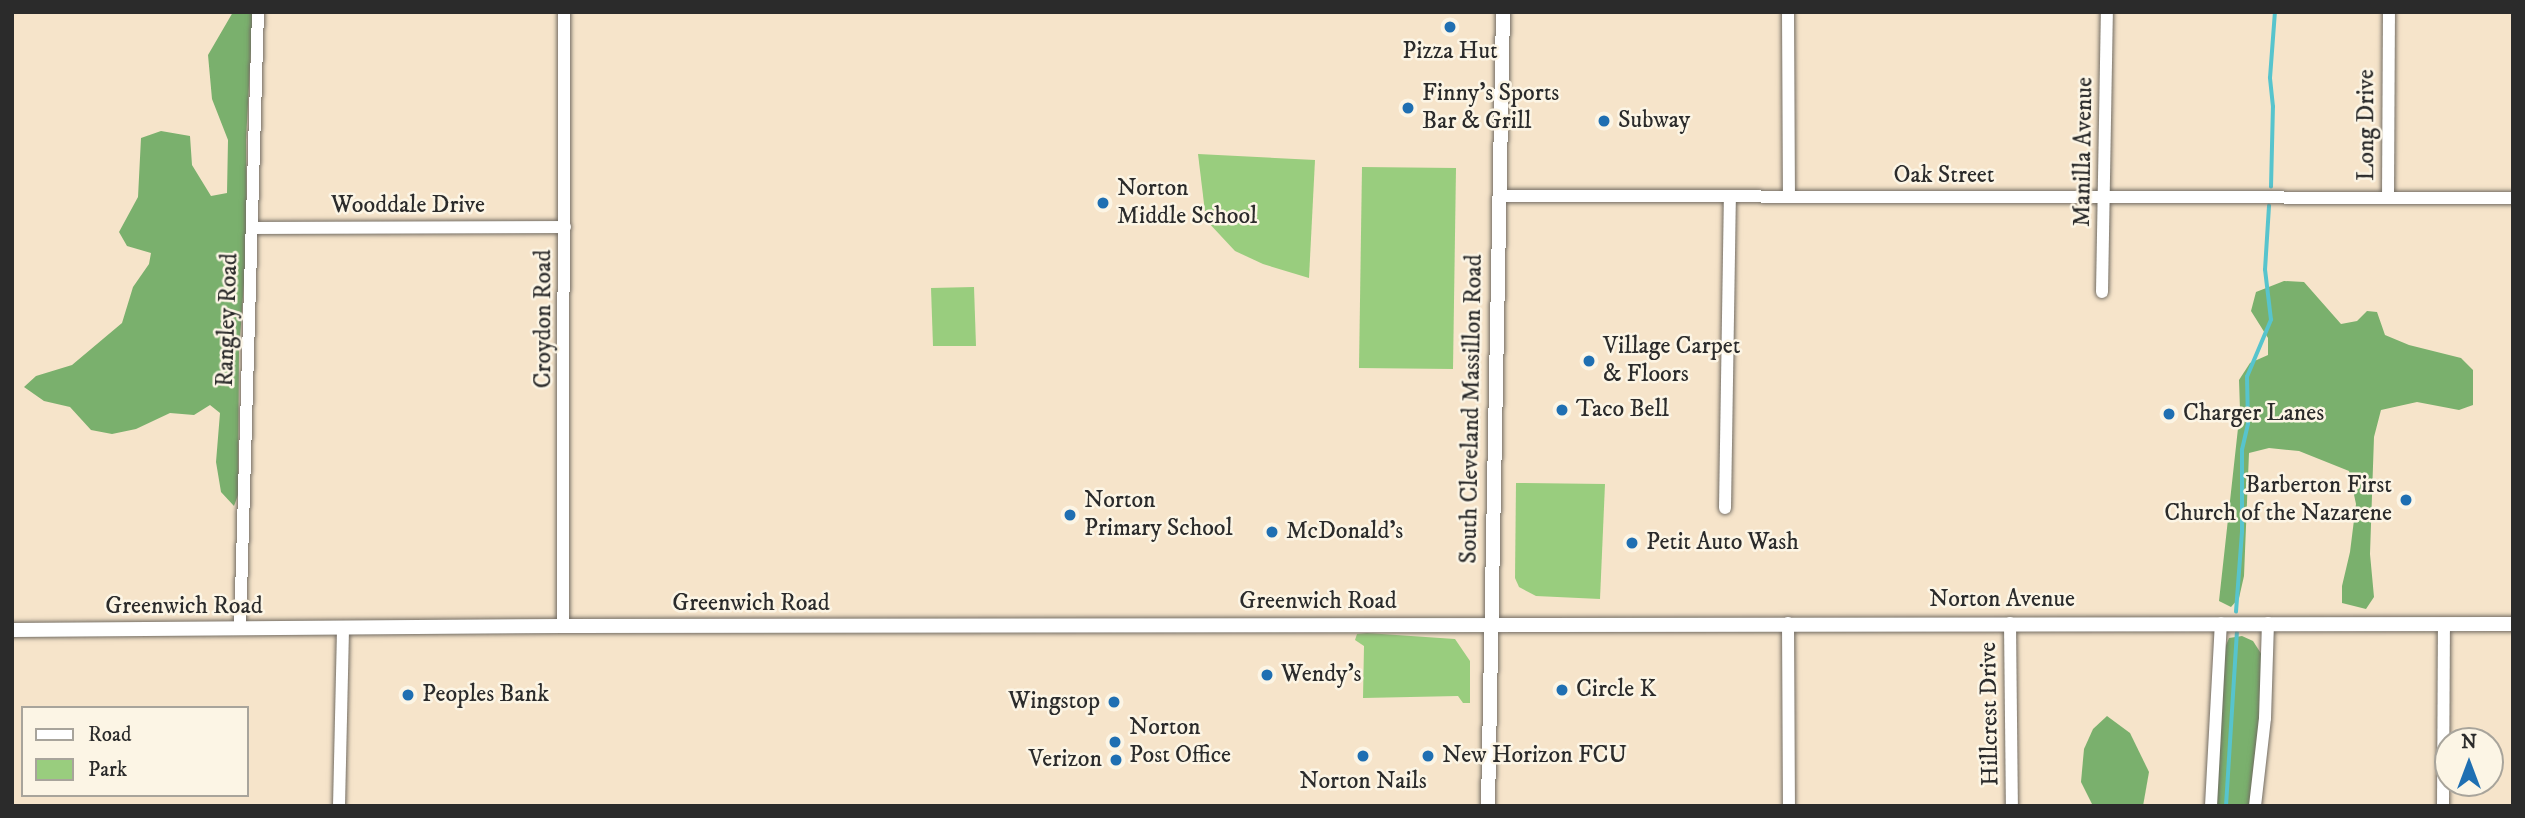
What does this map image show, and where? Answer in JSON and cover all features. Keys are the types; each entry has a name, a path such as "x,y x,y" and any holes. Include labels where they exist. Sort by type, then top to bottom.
{"main road":[{"name":"South Cleveland Massillon Road","path":"1488,806 1503,12"},
{"name":"Norton Avenue","path":"1490,624 2513,624"},
{"name":"Greenwich Road","path":"12,630 1490,624"}],"street":[{"name":"Rangley Road","path":"240,629 258,12"},
{"name":"Croydon Road","path":"563,626 564,12"},
{"path":"1788,12 1789,197"},
{"name":"Manilla Avenue","path":"2102,292 2106,197 2107,12"},
{"name":"Long Drive","path":"2389,12 2388,197 2513,198"},
{"name":"Oak Street","path":"1499,196 2388,197"},
{"path":"1725,508 1730,196"},
{"name":"Wooddale Drive","path":"252,228 565,227"},
{"path":"2211,806 2221,622"},
{"path":"1788,623 1789,806"},
{"name":"Hillcrest Drive","path":"2010,623 2012,806"},
{"path":"2255,806 2265,718 2269,623"},
{"path":"2442,806 2444,624"},
{"path":"339,806 343,628"}],"green space":[{"path":"233,12 253,12 246,140 247,241 239,352 238,495 234,506 221,492 216,462 220,413 210,405 194,415 170,413 136,429 112,434 91,430 70,407 44,401 24,387 36,376 72,365 122,323 133,287 149,264 151,253 127,246 119,232 138,197 141,138 161,131 190,136 192,165 211,196 227,193 228,140 212,99 208,55"},
{"path":"1198,154 1315,160 1309,278 1263,264 1235,251 1206,220"},
{"path":"1362,167 1456,168 1453,369 1359,368"},
{"path":"2284,281 2304,282 2341,324 2357,321 2367,311 2377,312 2385,335 2409,345 2461,358 2473,370 2473,405 2459,410 2417,402 2381,410 2374,437 2370,554 2374,597 2366,609 2342,603 2342,586 2350,552 2356,504 2349,471 2299,451 2269,448 2249,453 2244,576 2239,598 2231,607 2219,601 2240,410 2239,380 2250,363 2268,355 2268,338 2251,311 2256,292"},
{"path":"974,287 976,346 933,346 931,288"},
{"path":"1516,483 1605,484 1600,599 1536,596 1519,587 1515,578"},
{"path":"1357,634 1455,639 1470,661 1470,703 1463,703 1458,696 1363,698 1364,646 1355,640"},
{"path":"2242,636 2253,641 2262,655 2263,681 2250,806 2216,806 2225,648 2229,638"},
{"path":"2107,716 2130,733 2149,772 2143,806 2093,806 2081,782 2084,749 2093,729"}],"waterway":[{"path":"2271,187 2273,107 2270,78 2275,12"},
{"path":"2236,612 2242,532 2242,450 2248,424 2247,377 2271,320 2265,270 2269,206"},
{"path":"2226,806 2237,633"}],"place":[{"name":"Pizza Hut","path":"1450,27"},
{"name":"Finny's Sports Bar & Grill","path":"1408,108"},
{"name":"Subway","path":"1604,121"},
{"name":"Norton Middle School","path":"1103,203"},
{"name":"Village Carpet & Floors","path":"1589,361"},
{"name":"Taco Bell","path":"1562,410"},
{"name":"Charger Lanes","path":"2169,414"},
{"name":"Barberton First Church of the Nazarene","path":"2406,500"},
{"name":"Norton Primary School","path":"1070,515"},
{"name":"McDonald's","path":"1272,532"},
{"name":"Petit Auto Wash","path":"1632,543"},
{"name":"Wendy's","path":"1267,675"},
{"name":"Circle K","path":"1562,690"},
{"name":"Peoples Bank","path":"408,695"},
{"name":"Wingstop","path":"1114,702"},
{"name":"Norton Post Office","path":"1115,742"},
{"name":"Norton Nails","path":"1363,756"},
{"name":"New Horizon FCU","path":"1428,756"},
{"name":"Verizon","path":"1116,760"}]}
